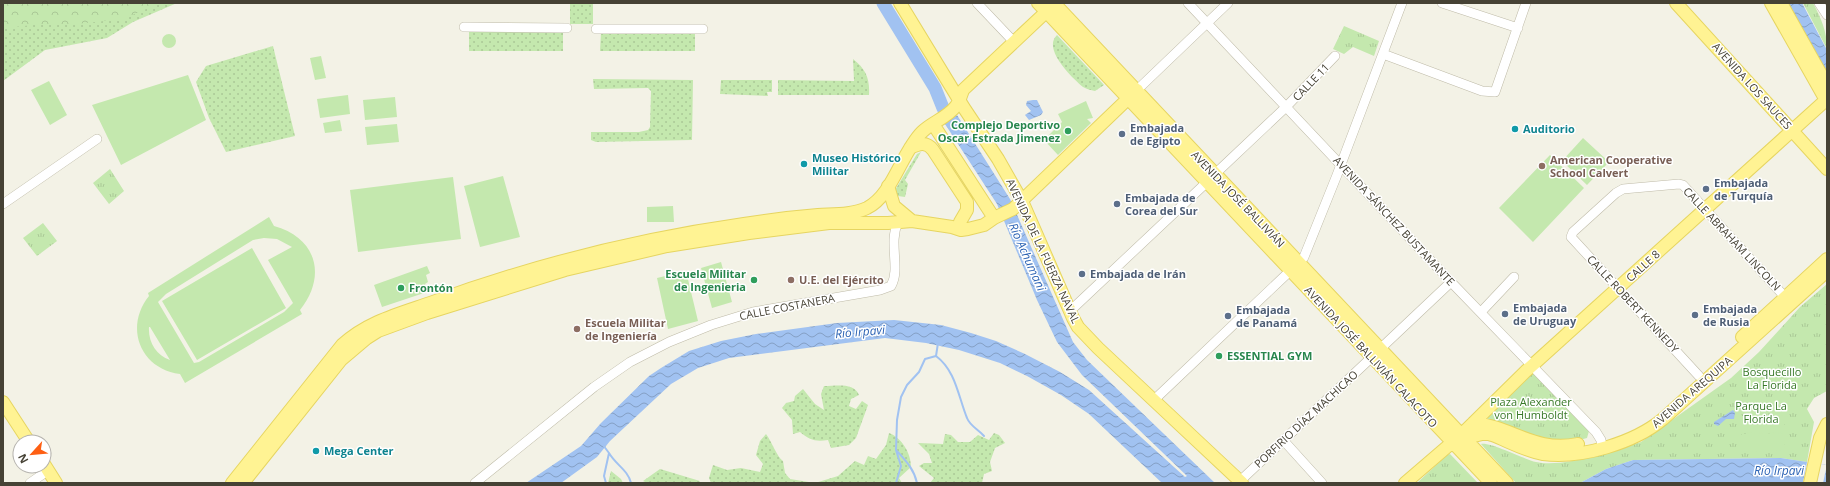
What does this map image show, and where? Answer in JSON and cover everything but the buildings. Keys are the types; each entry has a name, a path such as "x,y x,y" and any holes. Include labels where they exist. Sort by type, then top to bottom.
{"main road":[{"name":"AVENIDA DE LA FUERZA NAVAL","path":"900,3 957,103 998,159 1018,207 1078,327 1241,482"},
{"name":"AVENIDA LOS SAUCES","path":"1676,3 1827,169"},
{"path":"1771,3 1827,100"},
{"path":"1781,3 1827,85"},
{"path":"724,232 777,220 854,212 872,205 888,186 910,148 923,131 957,103 963,90 1051,5"},
{"name":"AVENIDA JOSÉ BALLIVIÁN","path":"1051,5 1210,178 1290,272"},
{"path":"243,483 341,360 350,351 378,331 517,274 697,236 724,232 829,223 912,221 956,224 961,230 976,228 1018,207 1132,94"},
{"name":"CALLE 8","path":"1405,483 1462,434 1533,366 1827,100"},
{"path":"937,121 996,217"},
{"path":"910,148 924,144 930,146 967,202 967,210 956,224"},
{"name":"AVENIDA JOSÉ BALLIVIÁN","path":"1210,178 1299,263 1357,324"},
{"path":"888,186 894,206 912,221"},
{"name":"AVENIDA AREQUIPA","path":"1462,434 1474,436 1486,433 1492,434 1542,454 1573,454 1628,432 1648,422 1702,379 1788,300 1827,259"},
{"path":"1290,272 1299,263"},
{"name":"AVENIDA AREQUIPA","path":"1788,300 1827,271"},
{"name":"AVENIDA JOSÉ BALLIVIÁN CALACOTO","path":"1290,272 1462,434 1507,483"},
{"path":"232,483 326,364 352,336 374,323 448,301"},
{"name":"AVENIDA JOSÉ BALLIVIÁN CALACOTO","path":"1357,324 1376,353 1452,443 1489,477"},
{"path":"3,402 22,434"},
{"path":"3,415 20,434"},
{"name":"AVENIDA AREQUIPA","path":"1474,423 1483,424 1543,445 1569,446 1601,444"},
{"path":"1816,483 1820,438 1827,424"},
{"path":"1810,483 1827,440"},
{"path":"46,474 56,483"}],"street":[{"path":"977,3 1014,42"},
{"name":"AVENIDA SÁNCHEZ BUSTAMANTE","path":"1188,3 1451,282 1596,432 1601,444"},
{"path":"1132,94 1228,3"},
{"path":"1299,263 1304,256 1402,3"},
{"path":"1442,3 1518,28"},
{"path":"1383,54 1482,90 1495,92 1526,3"},
{"path":"1819,3 1827,15"},
{"path":"464,27 567,28"},
{"path":"596,29 703,29"},
{"name":"CALLE 11","path":"1070,311 1286,107 1335,56"},
{"path":"3,204 97,139"},
{"name":"CALLE ABRAHAM LINCOLN","path":"1573,232 1616,192 1626,188 1679,184 1683,185 1788,300"},
{"name":"CALLE COSTANERA","path":"475,483 594,387 630,362 669,342 711,325 753,312 880,290 891,286 895,276 894,231 898,222"},
{"name":"CALLE ROBERT KENNEDY","path":"1573,232 1571,237 1702,379"},
{"path":"1154,400 1290,272"},
{"path":"1481,312 1514,277"},
{"name":"PORFIRIO DÍAZ MACHICAO","path":"1241,482 1451,282"},
{"path":"1284,441 1322,483"},
{"path":"30,483 41,474"}],"green space":[{"path":"3,3 177,3 133,22 107,38 45,50 3,81"},
{"path":"3,3 160,3 123,19 76,24 43,24 3,28"},
{"path":"570,3 593,3 593,24 570,24"},
{"path":"1803,3 1813,3 1825,30 1827,49"},
{"path":"1344,26 1379,41 1374,56 1353,47 1344,54 1333,49"},
{"path":"469,32 563,32 563,51 469,51"},
{"path":"601,32 695,33 695,51 600,51"},
{"path":"166,34 172,34 176,38 176,44 172,48 166,48 162,44 162,38"},
{"path":"1057,35 1104,85 1095,91 1087,89 1072,77 1060,63 1053,48 1053,41"},
{"path":"273,46 295,136 226,152 209,118 196,82 206,66"},
{"path":"321,56 326,78 315,80 310,58"},
{"path":"853,59 864,71 868,79 869,95 778,95 778,80 854,81"},
{"path":"188,75 206,120 121,165 92,105"},
{"path":"593,79 693,80 692,140 596,142 591,140 591,132 639,132 648,130 650,127 651,91 648,88 594,89"},
{"path":"721,80 772,80 772,92 767,92 768,96 720,94"},
{"path":"49,81 67,115 50,125 31,90"},
{"path":"348,95 350,114 320,118 317,99"},
{"path":"395,97 397,117 365,120 363,100"},
{"name":"Complejo Deportivo Oscar Estrada Jimenez","path":"1086,101 1093,118 1087,119 1091,123 1058,155 1044,140 1062,122 1058,114"},
{"path":"340,120 342,131 325,133 323,123"},
{"path":"397,124 399,142 367,145 365,127"},
{"path":"1583,138 1609,162 1587,185 1562,161"},
{"path":"921,152 905,180 908,184 905,197 898,196 895,190 917,154"},
{"path":"1550,155 1584,188 1533,242 1499,208"},
{"path":"110,169 124,191 109,204 93,183"},
{"path":"503,176 520,237 480,247 464,186"},
{"path":"453,177 461,239 358,252 350,190"},
{"path":"673,206 674,222 647,222 647,207"},
{"path":"269,217 274,226 289,232 300,239 308,249 313,260 315,272 313,284 308,297 300,310 302,314 185,383 180,374 166,370 155,364 146,355 140,345 137,333 138,321 142,308 149,296 148,293","holes":["264,238 277,239 292,247 268,260 293,303 284,312 199,362 194,363 158,302 166,294 253,240","150,327 170,360 161,355 154,347 150,338"]},
{"path":"43,223 57,241 37,256 23,238"},
{"path":"252,248 286,308 197,360 162,301"},
{"path":"721,262 732,302 712,308 701,268"},
{"name":"Frontón","path":"427,266 430,273 426,275 428,282 425,284 427,292 382,307 374,285"},
{"path":"686,271 698,321 668,329 657,278"},
{"name":"Parque La Florida","path":"1827,284 1827,391 1814,398 1807,409 1814,422 1807,462 1781,458 1633,460 1606,469 1580,483 1516,483 1481,444 1499,448 1536,462 1560,463 1589,458 1641,442 1731,378 1759,352 1800,307"},
{"name":"Plaza Alexander von Humboldt","path":"1533,372 1589,431 1587,438 1561,442 1548,441 1525,435 1488,420 1487,415"},
{"path":"824,386 849,386 857,391 859,395 851,399 849,406 856,409 862,401 868,405 856,438 849,445 831,448 828,440 813,440 800,432 793,434 792,420 782,408 786,403 794,401 795,396 803,389 815,404 824,410 821,394"},
{"path":"1784,415 1784,432 1741,433 1741,416"},
{"path":"889,433 894,435 902,442 911,462 911,467 899,478 902,483 815,483 838,476 855,461 864,465 868,456 876,459 886,445"},
{"path":"994,433 999,435 1005,443 995,448 990,462 992,471 984,474 982,483 930,483 934,478 919,466 924,463 932,463 929,454 918,443 943,444 945,434 951,435 958,442 970,442 978,435 989,440"},
{"path":"1784,433 1785,450 1742,452 1742,434"},
{"path":"766,434 783,461 785,473 790,479 815,483 711,483 709,478 713,465 727,470 741,468 760,472 763,464 756,455 760,441"},
{"path":"1450,454 1478,483 1417,483 1447,455"},
{"path":"660,469 700,481 699,483 647,483 643,481"},
{"path":"611,471 621,479 623,483 608,483"}],"water":[{"path":"1787,3 1802,3 1827,50 1827,72"},
{"path":"1037,100 1043,112 1041,115 1029,120 1025,115 1031,111 1026,105 1027,101"},
{"name":"Río Irpavi","path":"957,115 1010,199 1073,342 1087,360 1215,483 1162,483 1089,414 1061,395 1000,363 959,350 926,343 885,338 729,358 698,368 671,384 610,441 597,457 561,483 526,483 581,446 601,423 649,376 689,351 721,341 756,334 837,323 894,320 941,325 971,333 996,341 1060,372 1089,390 1185,477 1187,476 1082,375 1057,342 1037,300 997,204 945,124"},
{"path":"1733,410 1735,413 1734,419 1726,419 1718,426 1714,424 1714,422"},
{"name":"Río Irpavi","path":"1781,458 1827,465 1827,483 1580,483 1606,469 1633,460"}],"pier":[{"path":"1807,462 1827,465 1823,483 1803,483"}],"waterway":[{"name":"Río Achumani","path":"883,3 935,88 943,108 953,124"},
{"path":"896,483 901,466 896,450 897,420 901,397 907,385 919,372 925,359 936,356 938,343"},
{"path":"936,356 943,362 956,384 968,421 984,436"},
{"path":"603,445 609,453 604,476 606,483"},
{"path":"897,451 912,469 917,483"},
{"path":"609,453 625,471 631,483"}],"place":[{"name":"Auditorio","path":"1515,129"},
{"name":"Complejo Deportivo Oscar Estrada Jimenez","path":"1068,131"},
{"name":"Embajada de Egipto","path":"1122,134"},
{"name":"Museo Histórico Militar","path":"804,164"},
{"name":"American Cooperative School Calvert","path":"1542,166"},
{"name":"Embajada de Turquía","path":"1706,189"},
{"name":"Embajada de Corea del Sur","path":"1117,204"},
{"name":"Embajada de Irán","path":"1082,274"},
{"name":"Escuela Militar de Ingenieria","path":"754,280"},
{"name":"U.E. del Ejército","path":"791,280"},
{"name":"Frontón","path":"401,288"},
{"name":"Embajada de Uruguay","path":"1505,314"},
{"name":"Embajada de Rusia","path":"1695,315"},
{"name":"Embajada de Panamá","path":"1228,316"},
{"name":"Escuela Militar de Ingeniería","path":"577,329"},
{"name":"ESSENTIAL GYM","path":"1219,356"},
{"name":"Mega Center","path":"316,451"}],"park label":[{"name":"Bosquecillo La Florida","path":"1772,378"}]}
